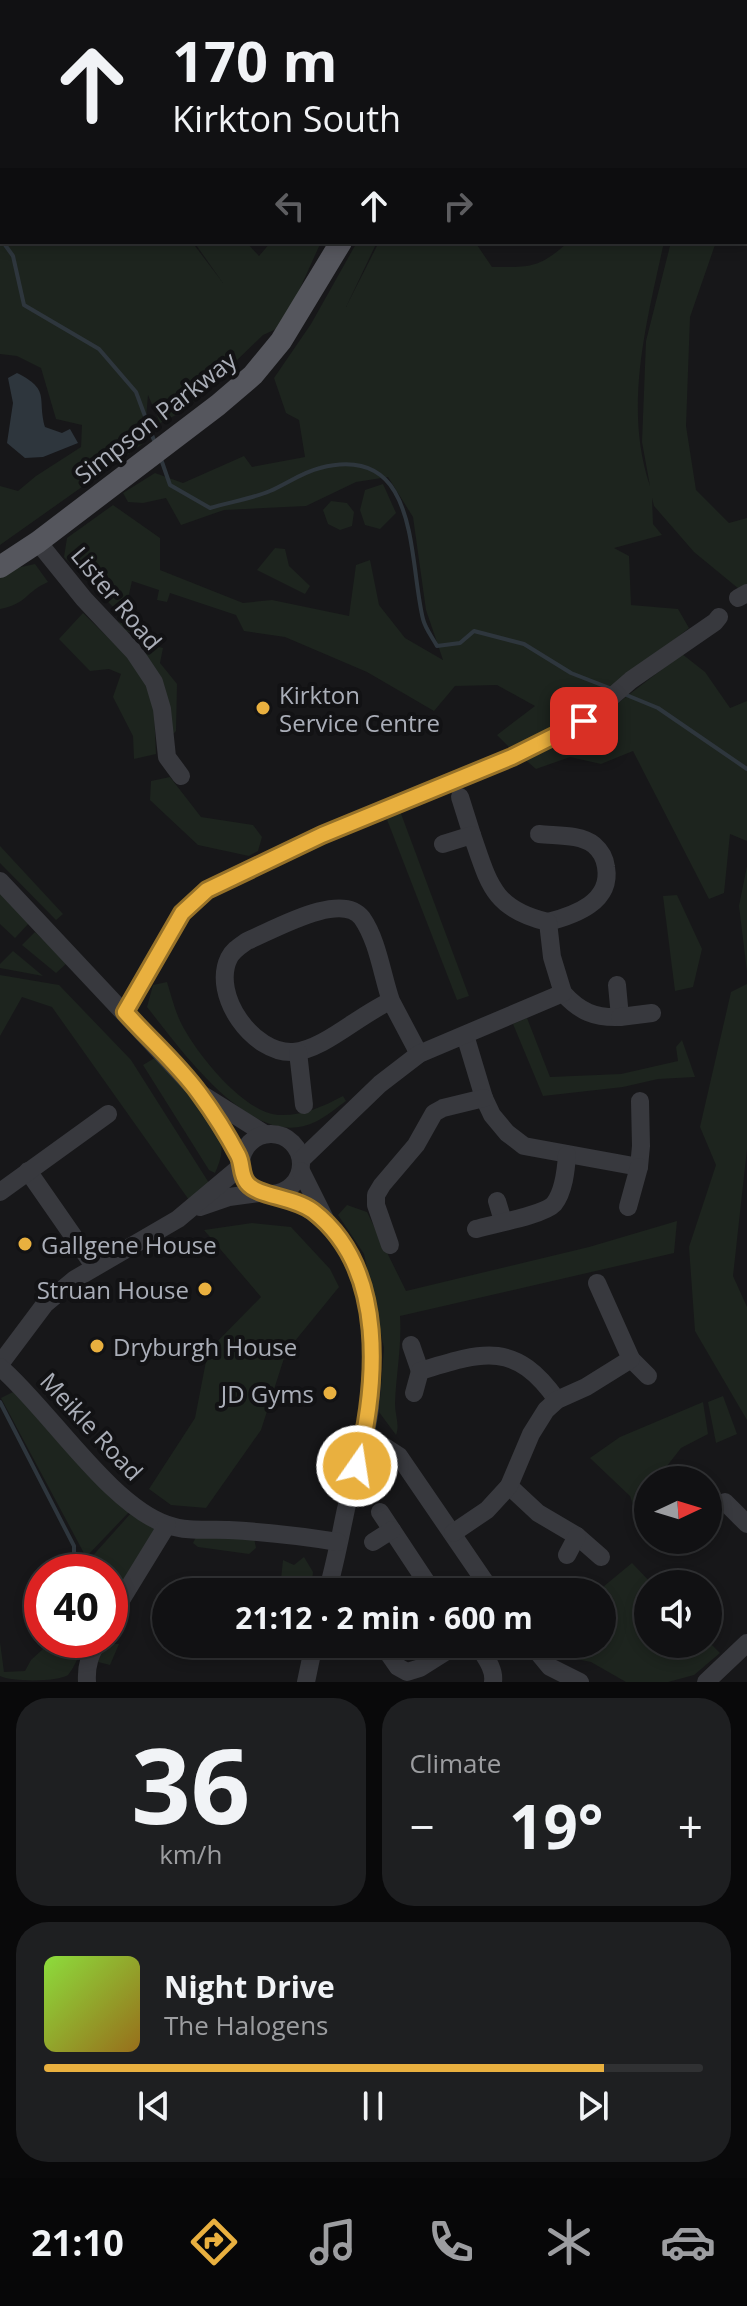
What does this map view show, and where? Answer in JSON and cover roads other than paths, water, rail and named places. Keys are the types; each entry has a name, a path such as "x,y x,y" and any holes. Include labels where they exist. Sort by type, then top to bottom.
{"main road":[{"name":"Simpson Parkway","path":"0,567 38,542 253,375 281,341 340,244"}],"street":[{"name":"Lister Road","path":"38,542 84,599 134,652 154,682 162,709 167,757 181,776"},
{"path":"125,1012 182,913 207,890 322,835 512,757 584,721 631,680 719,617"},
{"path":"460,797 485,875 497,898 520,914 548,922 580,911 595,901 606,882 607,868 602,854 594,845 572,837 539,834"},
{"path":"443,844 472,835"},
{"path":"0,881 199,1093 240,1163 245,1181 268,1194 310,1209 326,1222"},
{"path":"391,1001 312,1047 298,1052 267,1047 250,1034 232,1004 226,991 226,968 236,949 247,941 324,909 348,908 363,919 391,1001 419,1054"},
{"path":"548,922 552,957 563,993 585,1012 601,1018 652,1013"},
{"path":"617,985 620,1017"},
{"path":"194,1209 229,1197 268,1194 292,1186 301,1166 330,1131 380,1084 419,1054 563,993"},
{"path":"465,1035 492,1115 507,1133 524,1146 639,1167"},
{"path":"298,1052 304,1105"},
{"path":"199,1093 294,1145 326,1222 358,1273 370,1316 370,1410 330,1578"},
{"path":"390,1245 390,1216 376,1205 376,1195 426,1132 434,1113 484,1098"},
{"path":"628,1207 639,1167 640,1101"},
{"path":"0,1192 108,1114"},
{"path":"0,1365 45,1304 94,1266 194,1209 240,1163 248,1143 274,1135 306,1136 330,1131"},
{"path":"476,1229 549,1208 554,1203 565,1173 567,1155"},
{"path":"28,1171 94,1266"},
{"path":"497,1201 503,1221"},
{"path":"597,1283 616,1307 631,1359 648,1376"},
{"path":"411,1345 420,1371 414,1393"},
{"path":"420,1371 478,1355 502,1356 530,1368 557,1400"},
{"path":"453,1533 487,1510 509,1486 531,1434 546,1410 557,1400 586,1387 631,1359"},
{"name":"Meikle Road","path":"0,1365 112,1487 140,1510 167,1525 338,1542"},
{"path":"363,1441 382,1445 399,1456 453,1533 477,1578"},
{"path":"509,1486 551,1529 577,1536 601,1557"},
{"path":"725,1502 737,1524"},
{"path":"380,1512 424,1578"},
{"path":"128,1589 167,1525"},
{"path":"373,1542 392,1530"},
{"path":"567,1555 577,1536"},
{"path":"706,1682 747,1643"},
{"path":"87,1682 90,1658"},
{"path":"306,1682 311,1658"},
{"path":"392,1658 407,1672 436,1658"},
{"path":"486,1658 491,1666 493,1682"},
{"path":"543,1658 550,1667 580,1682"}],"waterway":[{"path":"4,244 13,256 24,305 99,349 136,392 155,443"},
{"path":"161,459 170,485 210,508 263,494 320,468 353,465 376,472 393,488 403,511 423,619 437,646 460,643 474,631 524,644 571,673 612,689"},
{"path":"624,694 658,708 747,769"},
{"path":"0,1402 74,1546 74,1554"}],"place":[{"name":"Kirkton Service Centre","path":"263,708"},
{"name":"Gallgene House","path":"25,1244"},
{"name":"Struan House","path":"205,1289"},
{"name":"Dryburgh House","path":"97,1346"},
{"name":"JD Gyms","path":"330,1393"}]}
